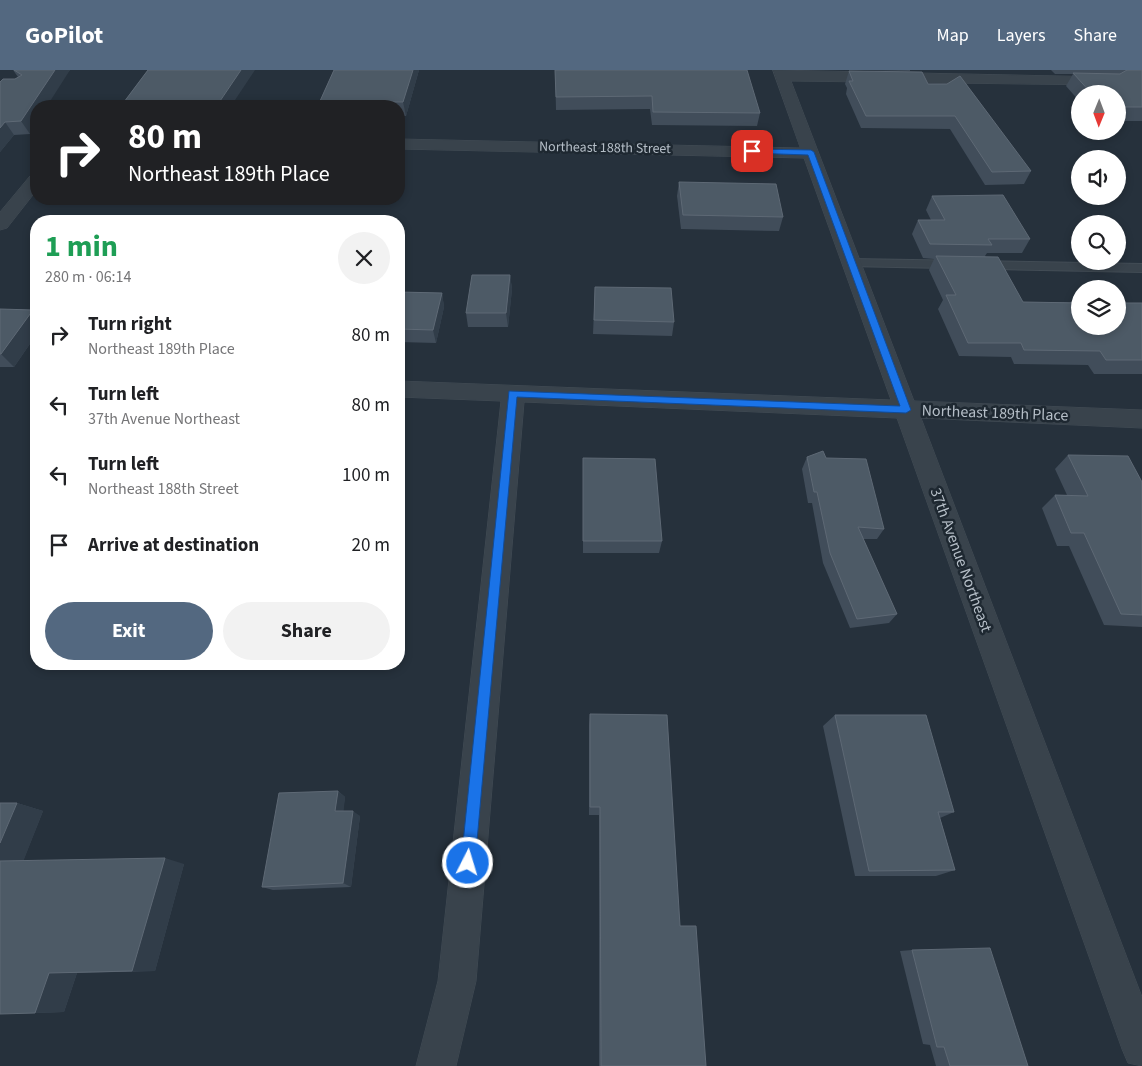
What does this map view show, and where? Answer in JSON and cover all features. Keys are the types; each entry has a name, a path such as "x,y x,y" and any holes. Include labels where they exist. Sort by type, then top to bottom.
{"street":[{"path":"781,73 1112,81"},
{"name":"37th Avenue Northeast","path":"781,73 1142,1049"},
{"name":"Northeast 188th Street","path":"405,144 811,152"},
{"path":"0,224 30,187"},
{"name":"Northeast 189th Place","path":"405,389 1142,419"},
{"path":"436,1066 457,981 513,394"}],"lane":[{"path":"852,263 1142,268"}],"building":[{"path":"14,70 55,70 35,100 30,100 30,108 21,121 5,122 0,128 0,82 3,79 15,79 22,75"},
{"path":"148,70 241,70 221,100 126,100"},
{"path":"334,70 413,70 404,100 320,100"},
{"path":"555,70 747,70 760,113 653,112 652,96 556,97"},
{"path":"1127,70 1142,70 1142,107 1126,107 1126,85 1084,85 1073,73 1120,74"},
{"path":"849,71 922,72 928,84 947,84 960,76 1031,171 992,172 955,116 866,116 849,81 853,81"},
{"path":"679,182 776,184 783,217 683,215"},
{"path":"1003,195 1030,239 988,239 992,245 930,244 918,220 945,220 932,196"},
{"path":"936,256 998,257 1023,302 1071,303 1071,335 1126,335 1126,303 1142,303 1142,360 1106,360 1100,351 1024,350 1021,343 968,343 946,295 956,295"},
{"path":"472,275 510,275 506,313 466,313"},
{"path":"595,287 671,288 674,322 594,320"},
{"path":"405,292 442,293 433,330 405,329"},
{"path":"0,309 30,310 30,314 0,354"},
{"path":"823,451 826,458 866,459 884,529 858,527 897,614 857,619 830,553 817,492 814,492 807,457"},
{"path":"1068,455 1128,456 1142,482 1142,615 1121,614 1084,533 1071,533 1055,495 1088,496"},
{"path":"583,458 655,459 662,541 583,541"},
{"path":"590,714 667,715 680,926 696,926 706,1066 601,1066 600,807 590,807"},
{"path":"835,715 926,715 954,812 938,812 955,870 869,871"},
{"path":"338,791 335,811 353,811 343,883 262,887 279,793"},
{"path":"0,803 17,803 0,843"},
{"path":"165,858 132,971 49,973 35,1013 0,1014 0,861"},
{"path":"990,948 1028,1066 950,1066 944,1047 937,1047 912,950"}],"route":[{"path":"468,863 513,394 906,410 811,152 752,151"}]}
